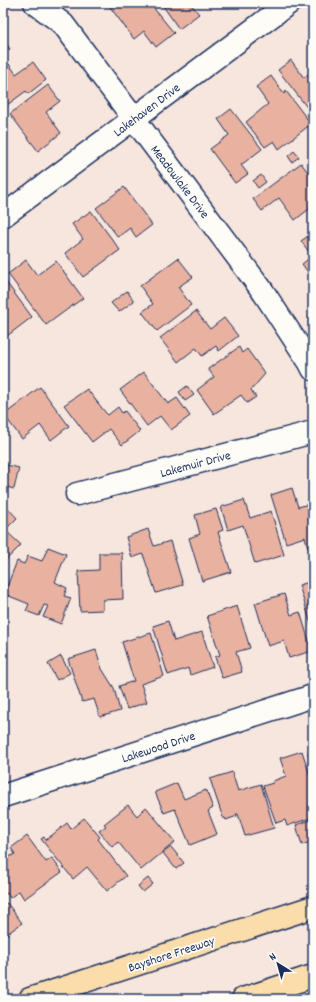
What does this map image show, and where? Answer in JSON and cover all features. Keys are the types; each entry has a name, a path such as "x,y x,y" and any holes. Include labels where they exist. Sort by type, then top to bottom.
{"highway":[{"name":"Bayshore Freeway","path":"30,999 313,907"},
{"path":"243,999 313,976"}],"street":[{"name":"Meadowlake Drive","path":"35,3 63,24 262,290 313,369"},
{"name":"Lakehaven Drive","path":"3,216 289,3"},
{"name":"Lakemuir Drive","path":"77,494 313,432"},
{"name":"Lakewood Drive","path":"3,796 313,696"}],"building":[{"path":"107,3 145,3 149,8 152,6 174,33 156,47 144,31 134,39"},
{"path":"161,3 190,3 199,14 179,29"},
{"path":"3,39 10,49 3,54"},
{"path":"291,60 304,78 313,69 313,115 278,70"},
{"path":"33,62 46,80 28,94 26,91 3,108 3,69 9,64 16,74"},
{"path":"271,76 284,94 286,91 311,124 279,149 274,141 265,147 246,122 268,104 256,87"},
{"path":"48,85 60,101 46,112 61,133 38,151 10,114"},
{"path":"231,109 262,149 241,165 248,174 235,183 210,149 229,135 218,119"},
{"path":"294,151 299,157 292,162 288,156"},
{"path":"301,163 313,179 313,206 295,220 279,198 262,211 253,199"},
{"path":"261,175 266,182 258,188 253,181"},
{"path":"124,187 152,225 136,237 130,228 118,237 96,208"},
{"path":"91,211 120,250 83,277 65,253 83,239 72,224"},
{"path":"313,230 313,279 302,264 312,256 301,241 311,234 309,232"},
{"path":"178,258 193,277 178,287 191,305 157,331 142,312 153,304 140,286"},
{"path":"26,260 37,275 56,261 83,298 46,325 8,274"},
{"path":"3,278 32,317 3,339"},
{"path":"127,291 134,301 119,312 111,303"},
{"path":"196,311 210,329 224,318 238,336 219,351 216,346 202,356 196,348 178,362 160,338"},
{"path":"239,347 242,353 247,349 265,374 251,390 256,397 247,403 241,395 214,414 197,390 214,377 208,369"},
{"path":"144,372 168,404 177,398 190,416 171,430 160,416 147,426 120,390"},
{"path":"187,386 194,395 185,401 179,392"},
{"path":"40,387 69,426 51,440 40,425 22,439 4,415"},
{"path":"87,389 108,415 118,407 122,413 125,411 140,431 122,445 109,429 92,442 64,405"},
{"path":"3,464 19,468 14,489 3,486"},
{"path":"292,488 298,507 313,503 313,546 308,548 305,537 286,543 271,495"},
{"path":"244,500 250,518 271,511 284,555 255,564 243,525 228,530 221,507"},
{"path":"3,503 17,518 5,530 21,545 3,563"},
{"path":"216,509 223,530 218,532 231,572 202,581 189,538 200,534 195,515"},
{"path":"148,529 154,546 170,541 183,585 156,593 143,554 132,558 126,537"},
{"path":"48,547 66,554 55,582 67,588 64,596 71,598 61,624 43,617 48,606 44,605 39,616 26,611 29,604 4,594 17,561 24,564 28,556 42,561"},
{"path":"99,553 122,553 123,599 103,600 103,610 80,611 78,571 99,570"},
{"path":"313,581 313,631 299,585"},
{"path":"284,594 291,615 300,612 312,651 289,658 284,641 268,646 255,603"},
{"path":"237,606 250,648 236,652 242,672 222,678 215,657 220,655 207,616"},
{"path":"168,621 174,641 202,632 213,667 190,675 188,668 168,675 153,626"},
{"path":"151,633 164,676 141,684 147,702 127,709 119,686 134,681 122,642"},
{"path":"96,650 102,669 114,688 120,711 100,717 94,699 82,702 68,659"},
{"path":"61,656 70,673 57,680 48,664"},
{"path":"302,751 313,785 313,795 310,796 313,804 313,817 287,826 285,820 276,823 263,786 273,783 273,781 286,776 280,758"},
{"path":"313,751 313,769 308,753"},
{"path":"232,772 238,791 261,784 274,828 245,836 238,814 236,814 237,816 226,820 223,818 210,779"},
{"path":"177,783 184,799 206,790 213,808 208,811 217,834 190,845 175,809 164,813 155,792"},
{"path":"128,805 137,816 146,807 175,842 141,870 118,842 112,847 99,831 106,826 104,824"},
{"path":"84,818 100,837 98,839 126,876 107,891 87,867 73,879 41,839 44,837 46,840 67,823 71,829"},
{"path":"313,819 313,841 302,845 296,825"},
{"path":"27,836 46,862 52,858 62,872 24,899 19,891 10,898 7,893 3,896 3,860 15,854 11,848"},
{"path":"171,847 184,863 176,869 163,853"},
{"path":"148,878 153,884 143,892 138,886"},
{"path":"7,903 22,923 3,937 3,906"}]}
